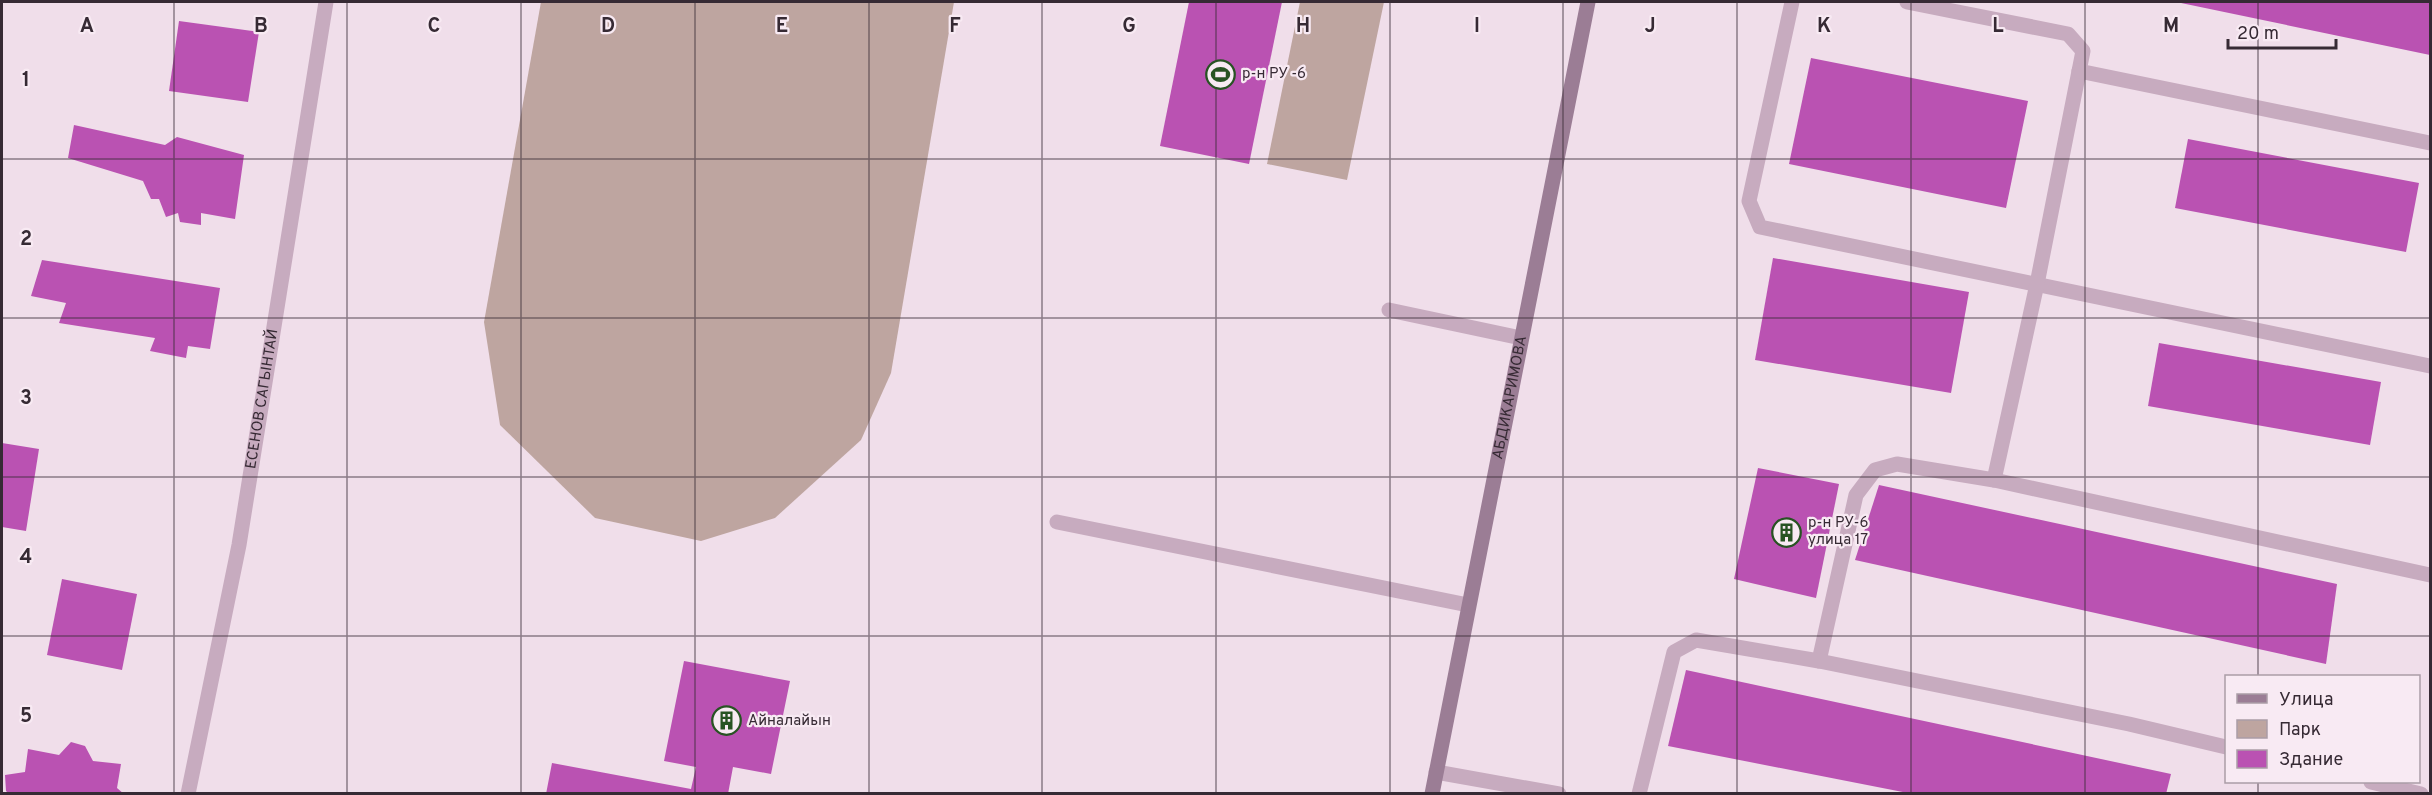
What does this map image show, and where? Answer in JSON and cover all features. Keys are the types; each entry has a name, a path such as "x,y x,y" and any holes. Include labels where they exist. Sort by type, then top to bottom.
{"main road":[{"name":"АБДИКАРИМОВА","path":"1432,794 1588,2"}],"street":[{"name":"ЕСЕНОВ САГЫНТАЙ","path":"188,794 238,544 326,2"},
{"path":"1792,2 1749,201 1760,226 2430,366"},
{"path":"1907,2 2068,34 2083,51 2037,284 1994,480"},
{"path":"2079,72 2430,143"},
{"path":"1389,310 1521,338"},
{"path":"1819,661 1856,495 1875,470 1897,464 1994,480 2430,575"},
{"path":"1057,522 1468,605"},
{"path":"1639,794 1674,652 1696,640 1819,661 2129,724 2225,747"},
{"path":"1436,772 1559,794"},
{"path":"2375,783 2421,794"}],"green space":[{"path":"541,2 954,2 891,373 861,440 775,518 701,541 595,518 500,425 484,322"},
{"path":"1300,2 1384,2 1347,180 1267,164"}],"building":[{"name":"р-н РУ -6","path":"1189,2 1282,2 1249,164 1160,146"},
{"path":"2430,2 2430,55 2181,3"},
{"path":"179,21 259,32 248,102 169,91"},
{"path":"1811,58 2028,101 2006,208 1789,164"},
{"path":"74,125 165,145 177,137 244,155 235,219 201,213 201,225 180,222 178,213 166,217 159,199 151,199 143,181 68,158"},
{"path":"2188,139 2419,183 2406,252 2175,208"},
{"path":"1773,258 1969,292 1951,393 1755,360"},
{"path":"42,260 220,288 210,349 188,346 186,358 150,351 155,338 59,323 66,303 31,296"},
{"path":"2159,343 2381,382 2370,445 2148,406"},
{"path":"2,443 39,449 26,531 2,527"},
{"name":"р-н РУ-6 улица 17","path":"1758,468 1839,484 1816,598 1734,579"},
{"path":"1879,485 2337,584 2326,664 1855,560"},
{"path":"62,579 137,594 122,670 47,655"},
{"name":"Айналайын","path":"684,661 790,681 771,774 733,767 728,794 546,794 552,763 691,789 696,767 664,761"},
{"path":"1686,670 2171,774 2166,794 1913,794 1668,746"},
{"path":"71,742 85,746 93,761 121,764 117,788 124,794 9,794 6,791 5,775 25,772 28,749 59,755"}],"place":[{"name":"р-н РУ -6","path":"1221,74"},
{"name":"р-н РУ-6 улица 17","path":"1787,532"},
{"name":"Айналайын","path":"727,721"}]}
